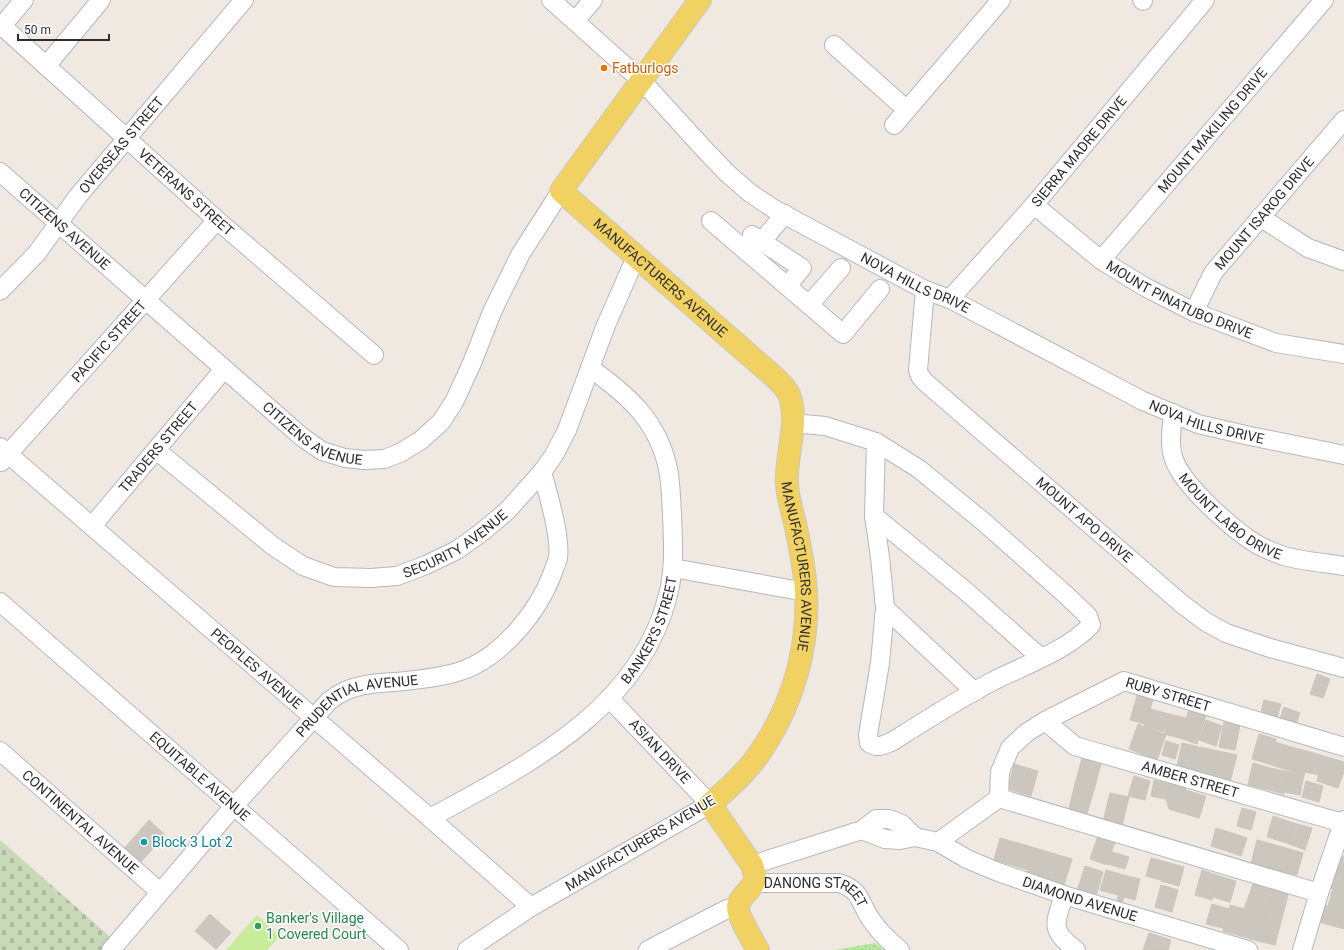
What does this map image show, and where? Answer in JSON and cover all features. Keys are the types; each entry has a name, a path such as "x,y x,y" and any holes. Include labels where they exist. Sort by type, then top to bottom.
{"main road":[{"path":"561,191 642,81 699,0"},
{"name":"MANUFACTURERS AVENUE","path":"561,191 781,384 789,396 792,408 787,485 802,554 806,592 806,619 802,651 794,684 782,716 765,745 747,769 728,789 710,804"},
{"path":"710,804 753,874 738,908 744,924 758,950"}],"street":[{"path":"1,27 24,0"},
{"path":"46,66 101,0"},
{"name":"OVERSEAS STREET","path":"0,291 37,252 78,196 244,0"},
{"name":"NOVA HILLS DRIVE","path":"551,0 642,81 727,173 750,193 780,212 925,290 950,299 1143,401 1198,424 1344,455"},
{"path":"575,21 593,0"},
{"path":"894,125 1001,0"},
{"name":"SIERRA MADRE DRIVE","path":"950,299 1034,205 1205,0"},
{"name":"MOUNT MAKILING DRIVE","path":"1101,260 1324,0"},
{"name":"VETERANS STREET","path":"1,27 217,220 374,355"},
{"path":"834,45 907,110"},
{"name":"MOUNT ISAROG DRIVE","path":"1194,312 1214,273 1260,217 1341,130"},
{"name":"CITIZENS AVENUE","path":"0,172 302,437 322,451 345,458 364,460 384,459 400,453 421,440 441,422 454,402 507,280 520,255 561,191"},
{"name":"MOUNT PINATUBO DRIVE","path":"1034,205 1101,260 1144,287 1194,312 1276,343 1344,354"},
{"path":"754,242 780,212"},
{"path":"1260,217 1308,248 1344,261"},
{"name":"PACIFIC STREET","path":"3,455 146,300 217,220"},
{"path":"711,221 754,242 786,286 843,334 880,289"},
{"name":"SECURITY AVENUE","path":"156,450 272,546 303,566 334,577 371,578 397,576 426,565 456,550 482,532 507,510 542,472 561,443 621,289 636,257"},
{"path":"809,305 841,268"},
{"name":"MOUNT APO DRIVE","path":"925,290 918,370 920,376 925,382 1177,600 1206,622 1233,636 1270,648 1344,668"},
{"name":"BANKER'S STREET","path":"430,818 545,752 565,738 609,698 641,658 653,636 668,595 673,568 673,536 668,468 659,442 645,416 627,396 590,368"},
{"name":"TRADERS STREET","path":"92,526 224,369"},
{"name":"MOUNT LABO DRIVE","path":"1173,413 1171,443 1174,461 1184,478 1201,498 1237,530 1258,545 1284,556 1344,566"},
{"path":"792,423 825,426 876,442 919,469 985,523 1088,616 1091,625 1081,636 992,682 881,746 874,746 870,743 868,735 880,663 885,608 874,516 876,442"},
{"name":"PEOPLES AVENUE","path":"3,455 92,526 430,818 531,908"},
{"name":"PRUDENTIAL AVENUE","path":"111,950 234,806 329,700 346,691 369,684 414,680 458,672 484,660 511,638 534,610 548,586 558,558 557,537 542,472"},
{"path":"874,516 968,593 1040,658"},
{"path":"673,568 806,592"},
{"name":"EQUITABLE AVENUE","path":"0,602 399,950"},
{"path":"885,608 975,692"},
{"name":"RUBY STREET","path":"999,798 1000,772 1010,748 1026,733 1045,721 1124,681 1344,747"},
{"name":"ASIAN DRIVE","path":"609,698 710,804"},
{"name":"AMBER STREET","path":"1045,721 1075,746 1344,821"},
{"name":"CONTINENTAL AVENUE","path":"0,751 160,892"},
{"path":"938,842 999,798 1319,893"},
{"name":"MANUFACTURERS AVENUE","path":"467,950 531,908 710,804"},
{"path":"1302,950 1319,893 1344,821"},
{"name":"DIAMOND AVENUE","path":"753,874 862,830 885,838 900,840 915,837 938,842 967,859 998,872 1064,895 1237,948"},
{"name":"DANONG STREET","path":"753,874 838,883 848,886 855,891 870,919 900,950"},
{"path":"1064,895 1055,923 1059,935 1076,950"},
{"path":"653,949 727,909 738,908"}],"green space":[{"path":"0,840 125,950 0,950"},
{"name":"Banker's Village 1 Covered Court","path":"257,915 280,936 267,950 226,950"},
{"path":"875,943 884,950 835,950"}],"building":[{"path":"1317,674 1330,679 1323,698 1310,694"},
{"path":"1137,695 1153,700 1150,709 1135,703"},
{"path":"1264,700 1281,704 1276,721 1260,716"},
{"path":"1135,703 1150,709 1145,724 1130,720"},
{"path":"1284,707 1300,713 1296,724 1280,719"},
{"path":"1150,709 1169,714 1163,732 1144,726"},
{"path":"1189,710 1206,715 1197,744 1180,738"},
{"path":"1169,714 1186,718 1180,738 1164,734"},
{"path":"1206,720 1222,726 1216,746 1199,740"},
{"path":"1224,722 1240,725 1235,750 1219,747"},
{"path":"1138,724 1166,735 1157,760 1129,749"},
{"path":"1259,734 1276,739 1269,764 1252,759"},
{"path":"1166,741 1179,745 1175,759 1162,755"},
{"path":"1275,742 1291,747 1284,769 1269,764"},
{"path":"1182,743 1199,747 1194,770 1177,766"},
{"path":"1200,747 1218,751 1213,777 1195,773 1194,770"},
{"path":"1291,747 1310,752 1304,775 1284,769"},
{"path":"1218,751 1237,755 1230,782 1213,777"},
{"path":"1310,752 1324,756 1320,775 1305,772"},
{"path":"1324,756 1344,762 1344,771 1338,788 1317,781"},
{"path":"1082,758 1101,764 1094,790 1075,784"},
{"path":"1253,763 1270,768 1265,789 1248,785"},
{"path":"1014,764 1038,771 1031,796 1008,789"},
{"path":"1270,768 1289,772 1284,794 1265,789"},
{"path":"1289,772 1304,775 1300,795 1285,792"},
{"path":"1134,776 1150,781 1145,800 1128,796"},
{"path":"1154,780 1170,784 1166,799 1151,796"},
{"path":"1306,781 1323,786 1319,802 1302,797"},
{"path":"1075,784 1094,790 1086,817 1068,812"},
{"path":"1170,784 1186,788 1179,812 1169,809 1166,799"},
{"path":"1185,790 1206,796 1199,818 1179,812"},
{"path":"1110,793 1129,797 1122,826 1103,822"},
{"path":"1242,808 1256,812 1251,830 1237,826"},
{"path":"1273,816 1293,823 1287,843 1267,837"},
{"name":"Block 3 Lot 2","path":"149,820 165,835 139,864 123,850"},
{"path":"1293,823 1312,828 1305,850 1287,843"},
{"path":"1216,828 1232,833 1227,851 1211,846"},
{"path":"1232,833 1247,838 1241,856 1227,851"},
{"path":"1098,836 1115,842 1107,865 1090,859"},
{"path":"1000,838 1018,843 1012,865 994,860"},
{"path":"1257,840 1286,848 1280,871 1251,864"},
{"path":"1018,843 1035,848 1028,870 1012,865"},
{"path":"1035,848 1072,859 1064,885 1027,874"},
{"path":"1286,848 1303,853 1297,875 1280,871"},
{"path":"1112,852 1129,857 1125,869 1108,864"},
{"path":"1335,855 1344,857 1344,873 1331,869"},
{"path":"1151,858 1166,862 1161,880 1146,876"},
{"path":"1166,862 1184,867 1179,886 1161,881"},
{"path":"1085,866 1103,872 1096,896 1077,891"},
{"path":"1106,870 1123,875 1118,895 1100,890"},
{"path":"1202,870 1219,876 1212,900 1195,895"},
{"path":"1334,870 1344,873 1344,892 1328,887"},
{"path":"1123,875 1140,879 1135,900 1124,897 1122,903 1117,901"},
{"path":"1219,876 1236,881 1230,902 1213,897"},
{"path":"1253,884 1273,890 1265,919 1243,912"},
{"path":"1161,885 1178,890 1172,912 1155,907"},
{"path":"1333,888 1344,892 1344,910 1328,906"},
{"path":"1273,890 1288,895 1280,926 1264,921"},
{"path":"1212,904 1229,909 1223,928 1206,924"},
{"path":"1230,905 1244,909 1237,935 1223,931"},
{"path":"1323,905 1344,910 1344,929 1319,922"},
{"path":"1243,912 1265,919 1258,941 1237,935"},
{"path":"210,914 231,933 216,949 195,931"},
{"path":"1264,921 1280,926 1275,945 1258,941"},
{"path":"1149,933 1171,940 1168,950 1143,950"}],"place":[{"name":"Fatburlogs","path":"604,68"},
{"name":"Block 3 Lot 2","path":"144,842"},
{"name":"Banker's Village 1 Covered Court","path":"258,926"}]}
